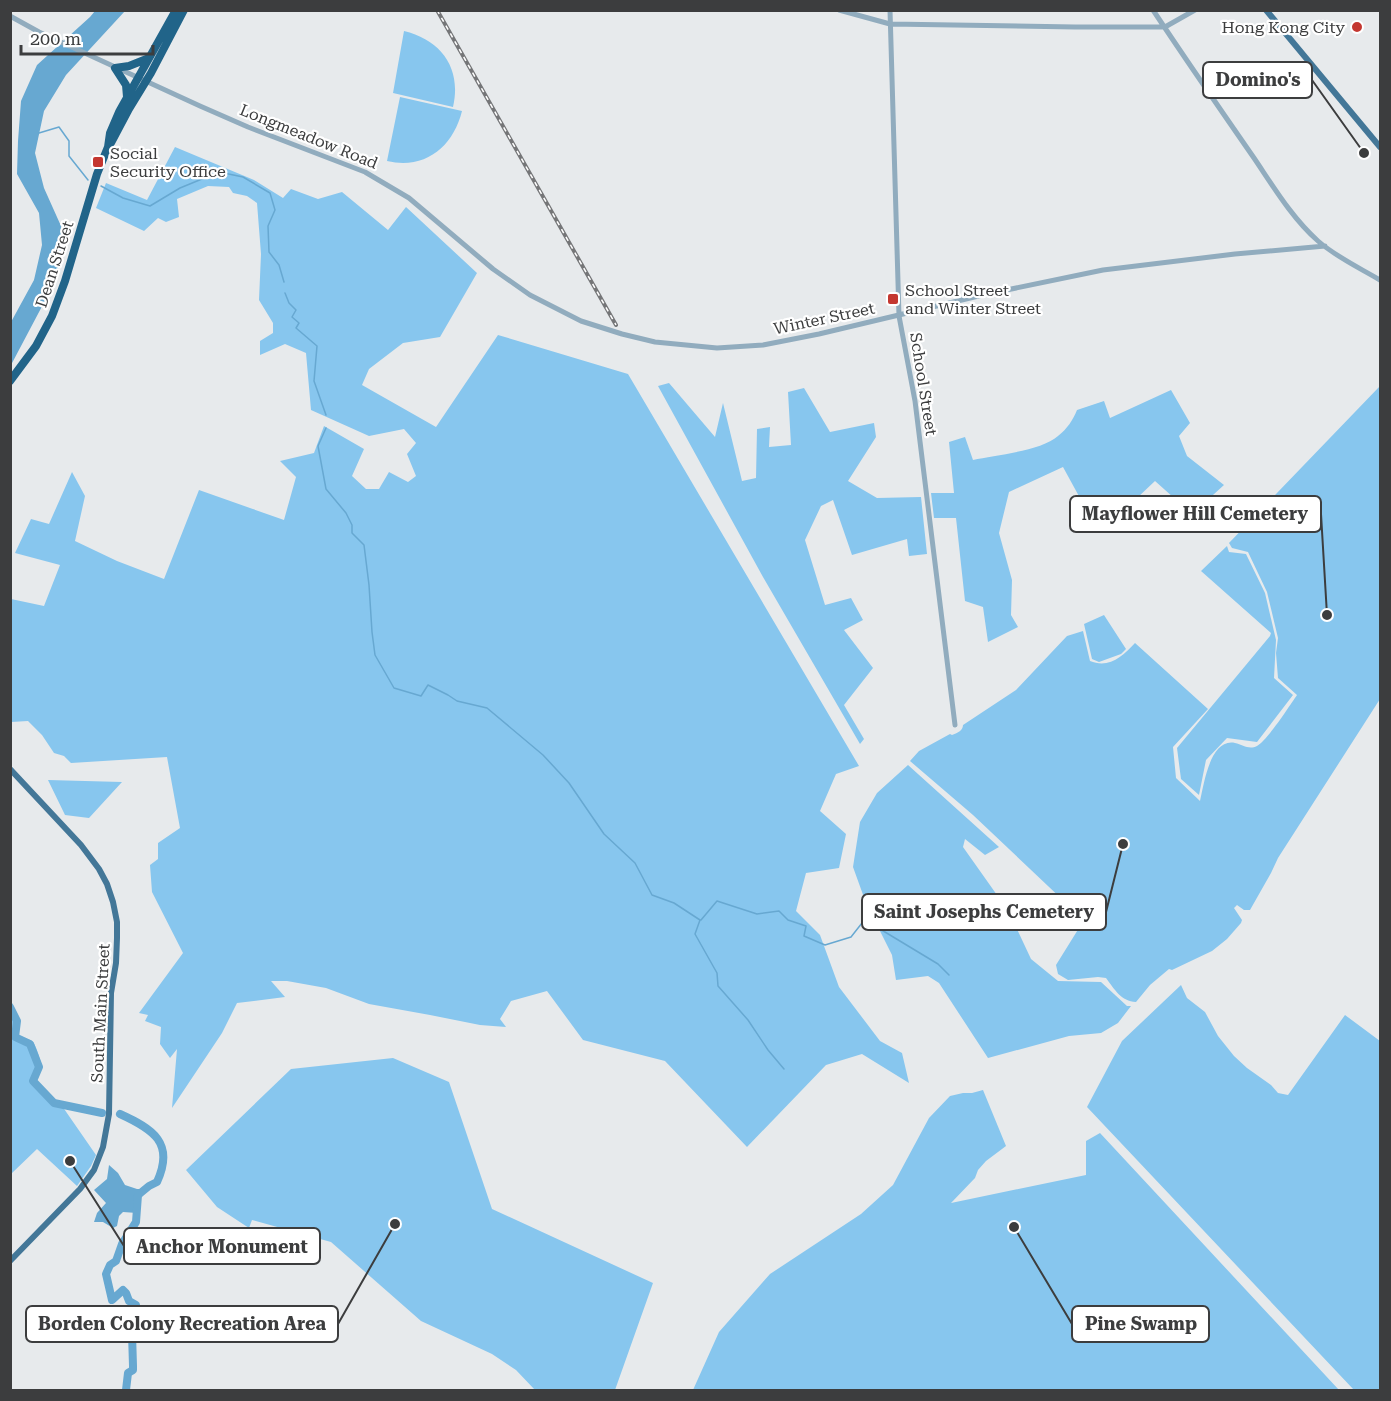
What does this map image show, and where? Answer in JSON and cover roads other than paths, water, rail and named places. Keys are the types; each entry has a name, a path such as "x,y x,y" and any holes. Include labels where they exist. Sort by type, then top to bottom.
{"highway":[{"name":"Dean Street","path":"108,147 129,109 149,58 176,10"},
{"name":"Dean Street","path":"10,381 36,346 57,304 97,174 108,147 110,133 119,112 127,97 142,80 184,10"},
{"path":"127,97 126,86 115,68 133,65 149,58"}],"main road":[{"path":"1266,10 1380,147"},
{"name":"South Main Street","path":"10,770 81,845 99,869 113,902 117,930 117,954 111,993 109,1114 103,1148 94,1170 80,1189 10,1261"}],"street":[{"path":"839,10 891,24 1164,27 1195,10"},
{"name":"School Street","path":"890,10 899,316 915,400 955,725"},
{"path":"1153,10 1281,198 1325,246 1380,280"},
{"name":"Longmeadow Road","path":"10,16 115,68 248,127 345,163 377,178 409,198 485,262 530,295 573,317 611,331"},
{"name":"Winter Street","path":"611,331 667,344 738,347 798,339 987,294 1097,271 1235,254 1325,246"}],"waterway":[{"path":"39,133 59,127 69,141 69,156 88,180"},
{"path":"101,186 123,198 150,206 180,188 219,172 243,177 270,193 275,210 268,226 269,252 279,265 284,282"},
{"path":"285,293 289,303 296,310 292,317 299,323 296,328 317,346 314,381 326,415"},
{"path":"326,428 318,446 326,489 346,513 352,525 352,533 364,545 375,655 394,688 421,696 428,685 457,701 487,708 543,755 569,783 604,834 635,863 652,895 674,903 700,920 695,934 717,973 718,986 748,1020 784,1069"},
{"path":"701,920 717,901 757,914 779,911 788,920 806,926 804,936 825,945 851,937 862,923"},
{"path":"874,922 880,929 938,964 949,975"},
{"path":"10,1007 17,1021 15,1037 30,1044 39,1067 33,1081 54,1103 102,1113"},
{"path":"120,1114 151,1132 162,1147 163,1157 157,1182 138,1195 136,1222 122,1244 116,1261 110,1265 106,1274 112,1300 123,1290 129,1301 136,1305 138,1330 132,1333 133,1370 128,1373 126,1390"}],"railway":[{"path":"437,10 616,325"}],"place":[{"name":"Hong Kong City","path":"1357,27"},
{"name":"Domino's","path":"1364,153"},
{"name":"Social Security Office","path":"98,162"},
{"name":"School Street and Winter Street","path":"893,299"},
{"name":"Mayflower Hill Cemetery","path":"1327,615"},
{"name":"Saint Josephs Cemetery","path":"1123,844"},
{"name":"Anchor Monument","path":"70,1161"},
{"name":"Borden Colony Recreation Area","path":"395,1224"},
{"name":"Pine Swamp","path":"1014,1227"}]}
